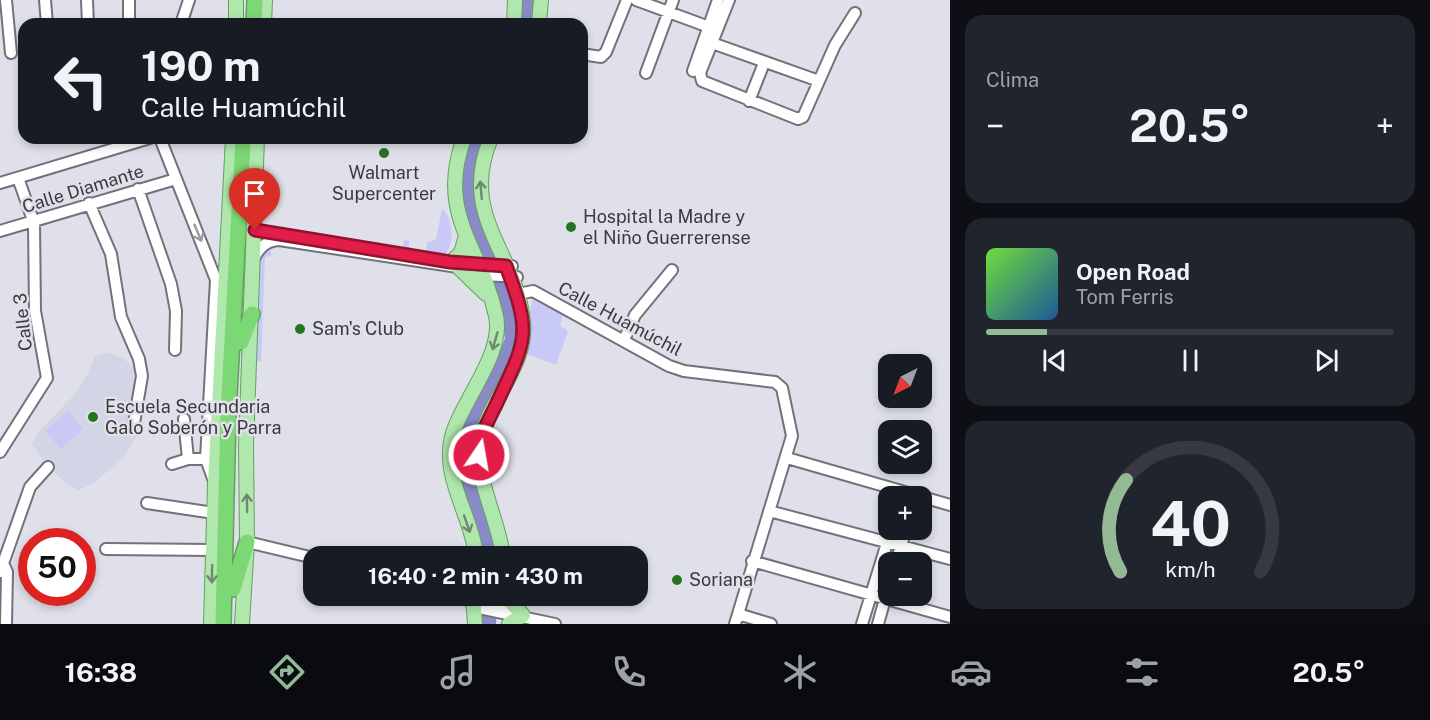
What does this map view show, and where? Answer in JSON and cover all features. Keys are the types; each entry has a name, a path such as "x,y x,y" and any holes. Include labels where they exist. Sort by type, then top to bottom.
{"highway":[{"path":"247,18 248,0"},
{"path":"254,18 255,0"},
{"path":"230,624 229,391 243,144"},
{"path":"229,593 251,144"},
{"path":"241,342 252,314"},
{"path":"221,624 247,542"}],"main road":[{"path":"236,0 236,18"},
{"path":"264,18 265,0"},
{"path":"514,18 515,0"},
{"path":"540,18 541,0"},
{"path":"211,624 212,550 232,144"},
{"path":"242,624 247,542 246,446 257,144"},
{"path":"462,144 454,172 458,218 481,270 498,331 494,345 453,432 450,456 456,488 473,546"},
{"path":"489,144 481,168 480,183 490,227 512,271 522,310 524,337 517,360 483,431 479,447 480,466 500,546"},
{"path":"466,236 454,265 468,274 491,300"},
{"path":"503,609 523,615"},
{"path":"503,609 523,615"}],"street":[{"path":"6,0 10,53"},
{"path":"45,0 46,18"},
{"path":"87,0 88,18"},
{"path":"129,0 129,18"},
{"path":"183,18 189,0"},
{"path":"588,55 602,57 606,52 627,0"},
{"path":"636,0 709,27"},
{"path":"646,73 673,0"},
{"path":"693,71 718,0"},
{"path":"729,0 700,73 702,81 749,101 802,118 835,45 855,14"},
{"path":"712,43 819,81"},
{"path":"749,101 764,63"},
{"path":"1,180 18,178 130,144"},
{"path":"162,144 216,280 206,459 215,484"},
{"name":"Calle 3","path":"0,452 47,378 35,311 34,223 18,178"},
{"name":"Calle Diamante","path":"0,231 34,223 89,203 176,179"},
{"path":"138,189 171,284 176,311 176,350"},
{"path":"89,203 111,254 121,317 140,359 142,376 134,423"},
{"path":"255,230 481,270 512,271 523,293 526,311 524,337"},
{"path":"254,258 262,246 270,240 279,240 454,265"},
{"path":"624,340 635,315 672,270"},
{"name":"Calle Huamúchil","path":"523,293 533,291 669,366 684,371 775,382 782,388 792,436 787,458"},
{"path":"184,419 188,459"},
{"path":"771,624 736,619 752,561 787,458 878,487"},
{"path":"172,464 188,459 206,459"},
{"path":"6,624 2,570 30,488 48,467"},
{"path":"932,500 950,505"},
{"path":"147,503 214,513"},
{"path":"769,512 950,559"},
{"path":"899,552 903,540"},
{"path":"247,542 303,555"},
{"path":"862,624 887,542"},
{"path":"106,549 212,550"},
{"path":"752,561 872,593 878,593"},
{"path":"478,606 503,609"},
{"path":"878,624 882,606"},
{"path":"922,606 950,617"},
{"path":"523,615 555,624"}],"shaded area":[{"path":"442,209 449,219 452,234 446,254 441,257 408,252 403,247 404,240 409,241 409,248 426,251 427,242 436,240"},
{"path":"267,248 271,248 271,256 265,257 261,362 257,361 260,260"},
{"path":"534,298 555,308 563,315 560,326 568,331 556,365 527,354"},
{"name":"Escuela Secundaria Galo Soberón y Parra","path":"107,352 123,358 134,368 131,424 137,436 124,457 94,483 79,490 66,484 44,461 32,444 37,434 75,394 95,356"},
{"path":"68,411 83,429 61,449 45,431"}],"waterway":[{"path":"527,18 528,0"},
{"path":"477,144 469,180 471,202 483,245 508,307 512,340 473,418 465,451 468,479 488,546"},
{"path":"489,624 490,606"}],"place":[{"name":"Walmart Supercenter","path":"384,153"},
{"name":"Hospital la Madre y el Niño Guerrerense","path":"571,227"},
{"name":"Sam's Club","path":"300,329"},
{"name":"Escuela Secundaria Galo Soberón y Parra","path":"93,417"},
{"name":"Soriana","path":"677,580"}],"route":[{"path":"255,230 450,262 506,266 522,310 524,337 517,360 483,431 479,455"}]}
